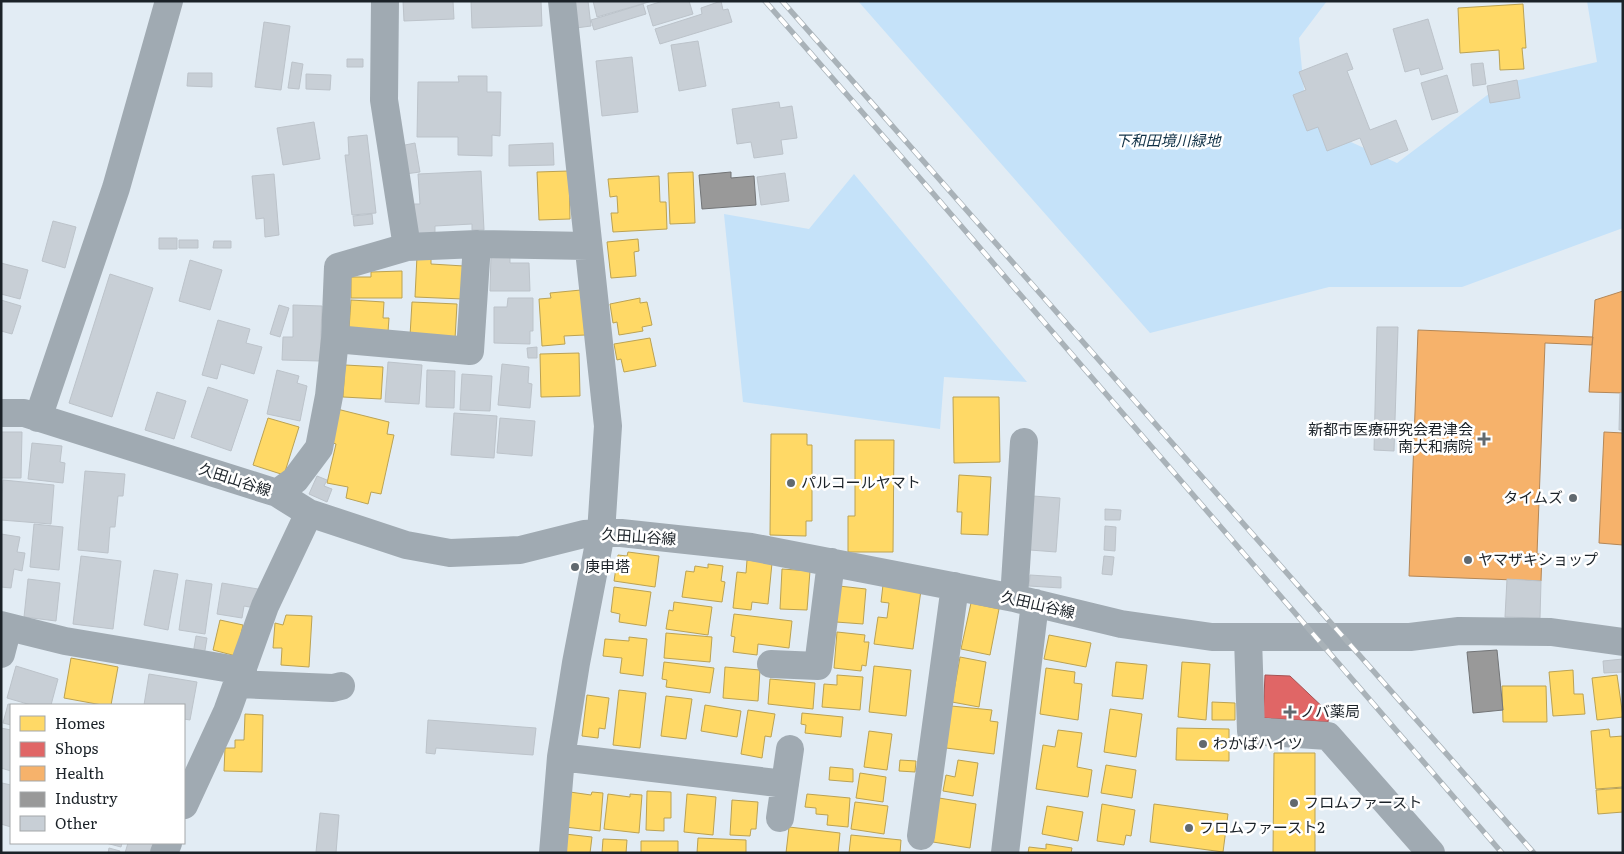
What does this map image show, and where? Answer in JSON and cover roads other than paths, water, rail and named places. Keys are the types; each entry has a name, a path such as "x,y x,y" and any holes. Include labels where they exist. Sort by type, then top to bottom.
{"street":[{"path":"38,418 116,188 169,1"},
{"path":"385,1 384,100 407,247"},
{"path":"553,853 561,757 576,663 601,533 608,426 562,1"},
{"path":"335,339 470,351 477,244"},
{"path":"277,493 295,480 319,448 329,396 335,339 338,267 407,247 477,244 588,246"},
{"name":"久田山谷線","path":"1,413 24,413 277,493 309,513 406,545 450,553 520,550 584,534 621,533 751,547 955,586 1121,624 1212,637 1410,637 1459,631 1551,632 1623,642"},
{"path":"1005,853 1024,601 1024,442"},
{"path":"185,803 227,712 265,606 309,513"},
{"path":"771,664 818,666 831,562"},
{"path":"921,836 955,586"},
{"path":"1,654 4,626 65,641 241,677 332,688 341,686"},
{"path":"1248,638 1251,730 1328,736 1431,853"},
{"path":"780,818 790,749"},
{"path":"561,757 785,784"}],"railway":[{"path":"765,1 1502,853"},
{"path":"782,1 1534,853"}],"place":[{"name":"新都市医療研究会君津会 南大和病院","path":"1484,439"},
{"name":"パルコールヤマト","path":"791,483"},
{"name":"タイムズ","path":"1573,498"},
{"name":"ヤマザキショップ","path":"1468,560"},
{"name":"庚申塔","path":"575,567"},
{"name":"ノバ薬局","path":"1290,712"},
{"name":"わかばハイツ","path":"1203,744"},
{"name":"フロムファースト","path":"1294,803"},
{"name":"フロムファースト2","path":"1189,828"}],"park label":[{"name":"下和田境川緑地","path":"1168,141"}]}
